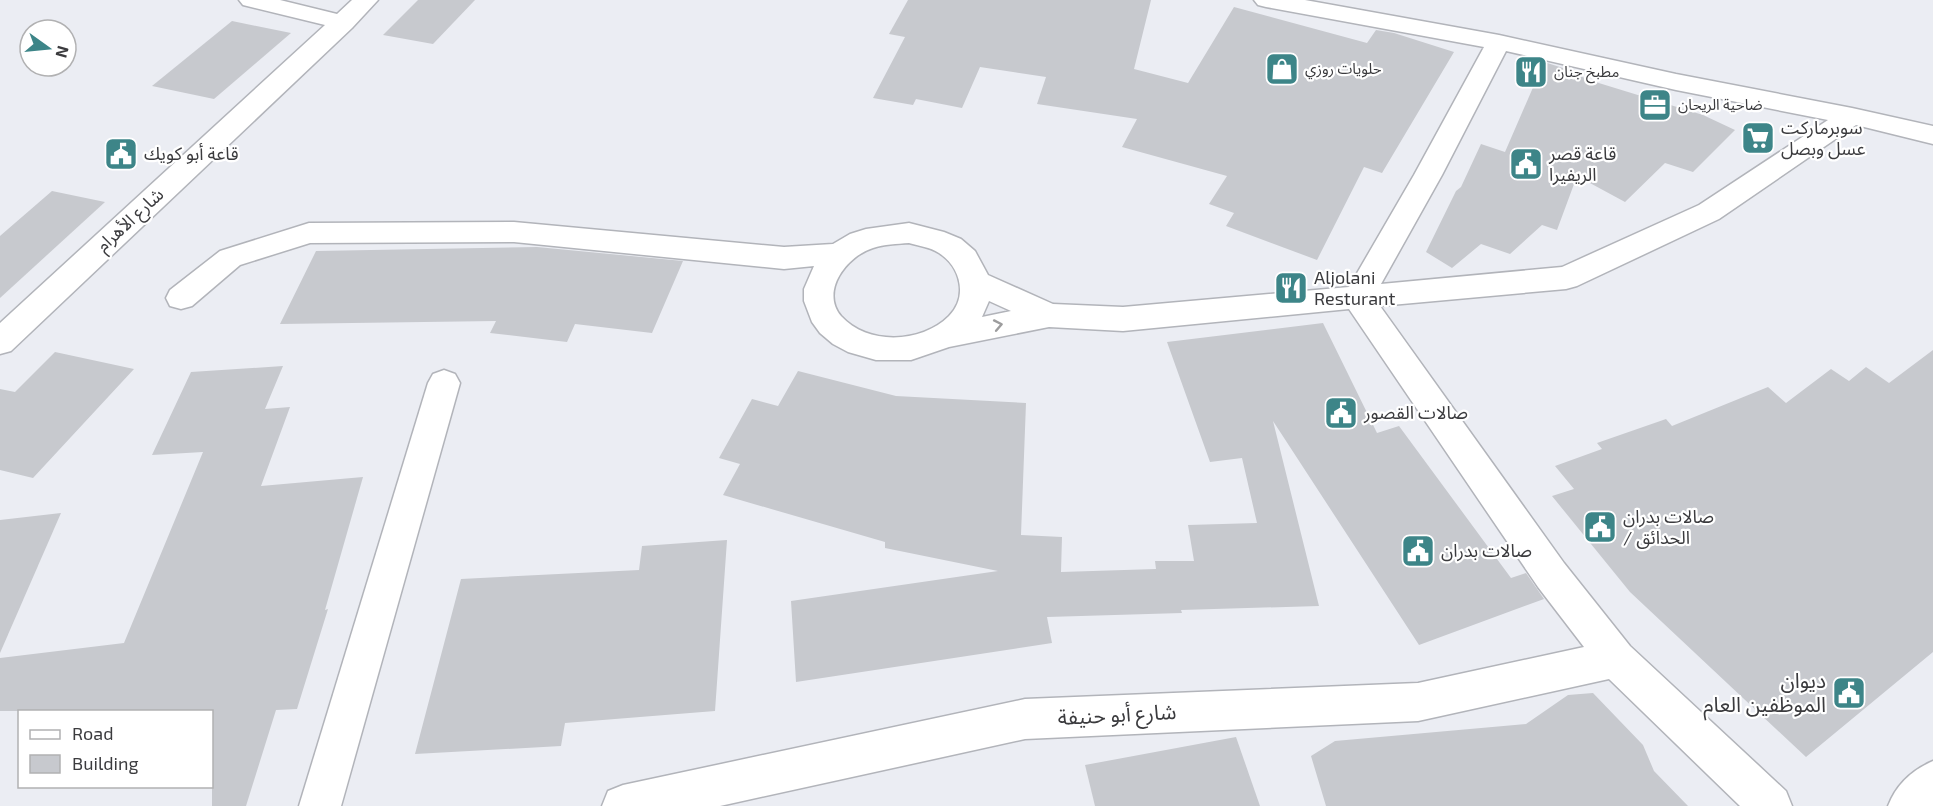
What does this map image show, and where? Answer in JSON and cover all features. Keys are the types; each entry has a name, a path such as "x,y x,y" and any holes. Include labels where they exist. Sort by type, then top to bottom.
{"street":[{"path":"251,0 344,23"},
{"name":"شارع الأهرام","path":"0,342 366,0"},
{"path":"1266,0 1499,42 1676,82 1852,116 1933,135"},
{"path":"1358,298 1428,175 1499,42"},
{"path":"947,336 965,321 975,303 977,283 970,264 955,249 933,238 909,233 883,234 858,242 838,255 825,271 818,290 821,308 831,325 849,339 864,345 898,350 924,346 947,336 1049,315 1123,319 1566,278 1709,212 1852,116"},
{"path":"181,298 230,258 309,233 514,232 784,258 838,255"},
{"path":"784,258 818,290"},
{"path":"977,283 1049,315"},
{"path":"1358,298 1551,575 1616,659 1772,806"},
{"path":"320,806 444,383"},
{"name":"شارع أبو حنيفة","path":"623,806 1025,720 1418,702 1616,659"},
{"path":"1909,806 1933,782"}],"building":[{"path":"418,0 475,0 433,44 383,35"},
{"path":"908,0 1151,0 1134,69 1188,83 1234,7 1367,43 1376,30 1394,33 1454,52 1382,173 1364,167 1317,260 1226,226 1234,213 1209,204 1227,176 1122,147 1137,119 1037,104 1046,77 980,67 962,108 916,99 913,105 873,98 905,37 889,34"},
{"path":"232,21 291,33 214,99 152,86"},
{"path":"1544,62 1589,80 1703,115 1735,130 1693,172 1665,163 1625,202 1577,176 1557,230 1542,225 1510,254 1481,244 1452,268 1426,252 1481,144 1505,152"},
{"path":"52,191 105,202 0,298 0,236"},
{"path":"537,247 683,261 652,333 575,324 567,342 490,333 496,321 280,324 316,251"},
{"path":"1323,323 1377,433 1399,426 1511,578 1526,573 1544,599 1419,645 1273,421 1319,606 1047,617 1052,643 796,682 791,601 998,571 885,548 885,542 723,495 740,464 719,458 752,399 778,406 798,371 896,396 1026,403 1021,535 1062,537 1061,572 1156,569 1155,561 1194,561 1188,525 1257,523 1242,458 1210,462 1167,342"},
{"path":"1933,350 1933,652 1806,757 1630,592 1552,496 1574,489 1555,466 1602,449 1597,443 1666,419 1672,426 1768,387 1786,403 1831,369 1849,381 1866,367 1889,383"},
{"path":"55,352 134,369 33,478 0,470 0,389 15,392"},
{"path":"283,366 265,409 290,407 261,486 363,477 325,610 328,609 297,709 276,710 246,806 212,806 213,710 0,711 0,658 124,643 203,452 152,455 191,372"},
{"path":"61,513 0,653 0,520"},
{"path":"727,540 715,711 565,723 561,746 415,754 461,579 639,570 642,546"},
{"path":"1593,693 1643,745 1654,771 1688,806 1326,806 1311,756 1335,741 1526,724 1568,695"},
{"path":"1236,737 1260,806 1095,806 1085,765"}],"place":[{"name":"حلويات روزي","path":"1282,69"},
{"name":"مطبخ جنان","path":"1531,72"},
{"name":"ضاحية الريحان","path":"1655,105"},
{"name":"سوبرماركت عسل وبصل","path":"1758,138"},
{"name":"قاعة أبو كويك","path":"121,154"},
{"name":"قاعة قصر الريفيرا","path":"1526,164"},
{"name":"Aljolani Resturant","path":"1291,288"},
{"name":"صالات القصور","path":"1341,413"},
{"name":"صالات بدران / الحدائق","path":"1600,527"},
{"name":"صالات بدران","path":"1418,551"},
{"name":"ديوان الموظفين العام","path":"1849,693"}]}
